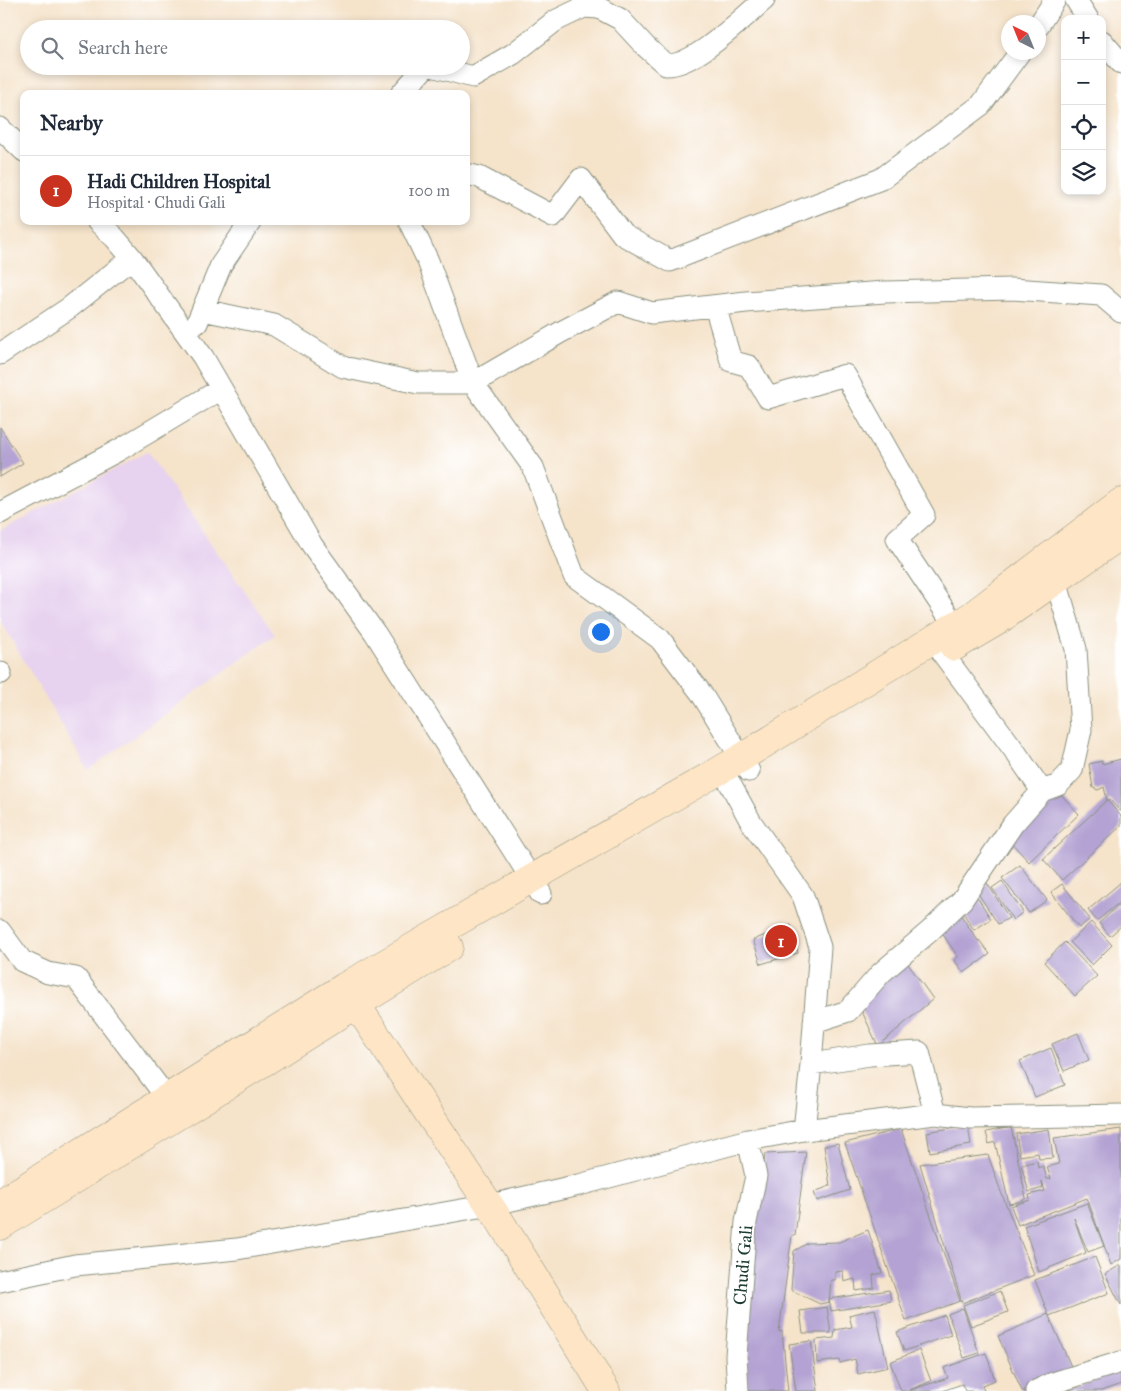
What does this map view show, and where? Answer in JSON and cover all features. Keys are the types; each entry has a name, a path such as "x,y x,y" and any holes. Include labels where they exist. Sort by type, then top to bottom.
{"main road":[{"path":"736,770 971,616 1121,502"},
{"path":"0,1203 173,1106 350,996 736,770 943,654 996,622 1121,535"},
{"path":"350,996 490,1205 606,1391"},
{"path":"0,1226 173,1106"}],"street":[{"path":"466,75 473,77 513,54 555,21 584,7 599,8 620,18 645,46 666,65 674,65 696,56 764,0"},
{"path":"1045,15 1055,0"},
{"path":"1076,0 1085,15"},
{"path":"1106,46 1121,63"},
{"path":"470,175 553,216 581,179 623,235 670,261 881,179 981,105 1014,60"},
{"path":"405,90 418,75"},
{"path":"0,128 20,147"},
{"path":"101,225 132,258 190,339 312,545 375,633 537,886"},
{"path":"190,339 221,265 248,225"},
{"path":"411,225 428,261 473,383 533,466 574,576 660,639 701,693 736,770 751,822 802,896 820,947 812,1064 804,1130"},
{"path":"0,354 69,308 132,258"},
{"path":"203,310 274,325 343,367 418,383 473,383 560,332 618,302 652,313 885,292 1012,289 1101,295 1121,312"},
{"path":"715,306 731,361 749,366 768,398 845,375 924,515 897,540 955,626"},
{"path":"0,513 119,450 221,389"},
{"path":"814,1022 848,1011 881,973 930,931 962,900 1013,824 1042,791 1058,785 1072,770 1081,730 1076,649 1056,581"},
{"path":"943,654 1042,791"},
{"path":"4,945 22,961 48,973 76,978 173,1106"},
{"path":"812,1064 870,1055 919,1052 934,1114"},
{"path":"0,1281 75,1266 237,1249 490,1205 579,1185 748,1140 804,1130 934,1114 970,1118 1121,1115"},
{"name":"Chudi Gali","path":"738,1391 736,1356 746,1222 756,1176 748,1140"},
{"path":"1036,1391 1053,1383 1121,1362"}],"shaded area":[{"path":"147,452 275,635 88,770 0,620 0,531"}],"building":[{"path":"0,427 23,463 0,477"},
{"path":"1121,759 1120,811 1110,800 1107,800 1104,787 1098,790 1093,788 1089,764 1102,761 1102,764"},
{"path":"1057,790 1079,814 1029,862 1007,838"},
{"path":"1107,800 1121,816 1121,826 1062,880 1043,859"},
{"path":"1020,865 1047,900 1029,913 1002,878"},
{"path":"1002,881 1023,912 1013,920 992,888"},
{"path":"1121,882 1121,901 1097,921 1088,910"},
{"path":"987,883 1009,918 998,924 977,892"},
{"path":"1062,884 1090,919 1079,928 1051,892"},
{"path":"976,895 991,919 974,930 960,908"},
{"path":"1121,903 1121,926 1110,936 1099,923"},
{"path":"959,912 978,941 990,954 964,973 954,960 958,957 938,927"},
{"path":"1091,922 1112,945 1092,965 1070,942"},
{"path":"791,925 798,953 761,964 753,940"},
{"path":"1065,942 1097,976 1075,996 1044,962"},
{"path":"906,961 933,999 878,1046 859,1005"},
{"path":"1078,1033 1089,1060 1064,1071 1052,1044"},
{"path":"1051,1048 1065,1085 1035,1097 1020,1061"},
{"path":"968,1125 971,1145 930,1152 927,1132"},
{"path":"1011,1127 1026,1198 1009,1204 995,1142 989,1144 986,1132"},
{"path":"901,1129 960,1301 906,1321 845,1143"},
{"path":"1049,1129 1053,1158 1039,1159 1038,1153 1020,1156 1016,1134"},
{"path":"1121,1129 1121,1259 1111,1265 1087,1198 1018,1225 1011,1206 1030,1200 1029,1195 1045,1191 1042,1181 1043,1188 1029,1192 1021,1165 1037,1161 1038,1168 1043,1166 1047,1179 1051,1179 1047,1167 1059,1164 1054,1138"},
{"path":"838,1143 850,1190 817,1201 814,1192 830,1186 824,1146"},
{"path":"806,1152 795,1235 792,1235 779,1332 782,1331 788,1391 747,1391 747,1335 757,1212 765,1154"},
{"path":"988,1155 1034,1275 962,1303 920,1164"},
{"path":"1087,1203 1104,1246 1088,1252 1074,1218 1086,1253 1039,1272 1024,1226"},
{"path":"868,1230 882,1273 873,1275 874,1288 856,1291 855,1279 844,1282 843,1271 835,1272 835,1280 831,1280 829,1302 820,1304 791,1290 794,1251 808,1243 839,1242"},
{"path":"1095,1257 1109,1293 1049,1316 1035,1280"},
{"path":"1121,1265 1121,1305 1105,1274"},
{"path":"889,1290 891,1301 831,1311 829,1299"},
{"path":"1000,1291 1008,1312 971,1326 963,1305"},
{"path":"827,1307 831,1333 803,1333 800,1311"},
{"path":"963,1308 979,1353 964,1358 948,1314"},
{"path":"875,1309 888,1367 858,1374 855,1359 840,1363 839,1360 817,1363 816,1340 834,1338 835,1330 852,1327 849,1315"},
{"path":"1048,1314 1073,1371 1028,1391 1022,1391 998,1336"},
{"path":"945,1315 951,1335 904,1351 897,1332"},
{"path":"811,1341 818,1391 796,1391 789,1344"},
{"path":"919,1350 931,1381 910,1390 948,1378 944,1368 986,1353 995,1380 982,1385 984,1391 965,1391 962,1384 942,1391 901,1391 890,1362"},
{"path":"1121,1370 1121,1384 1101,1391 1067,1391"}],"place":[{"name":"Hadi Children Hospital","path":"781,941"}]}
